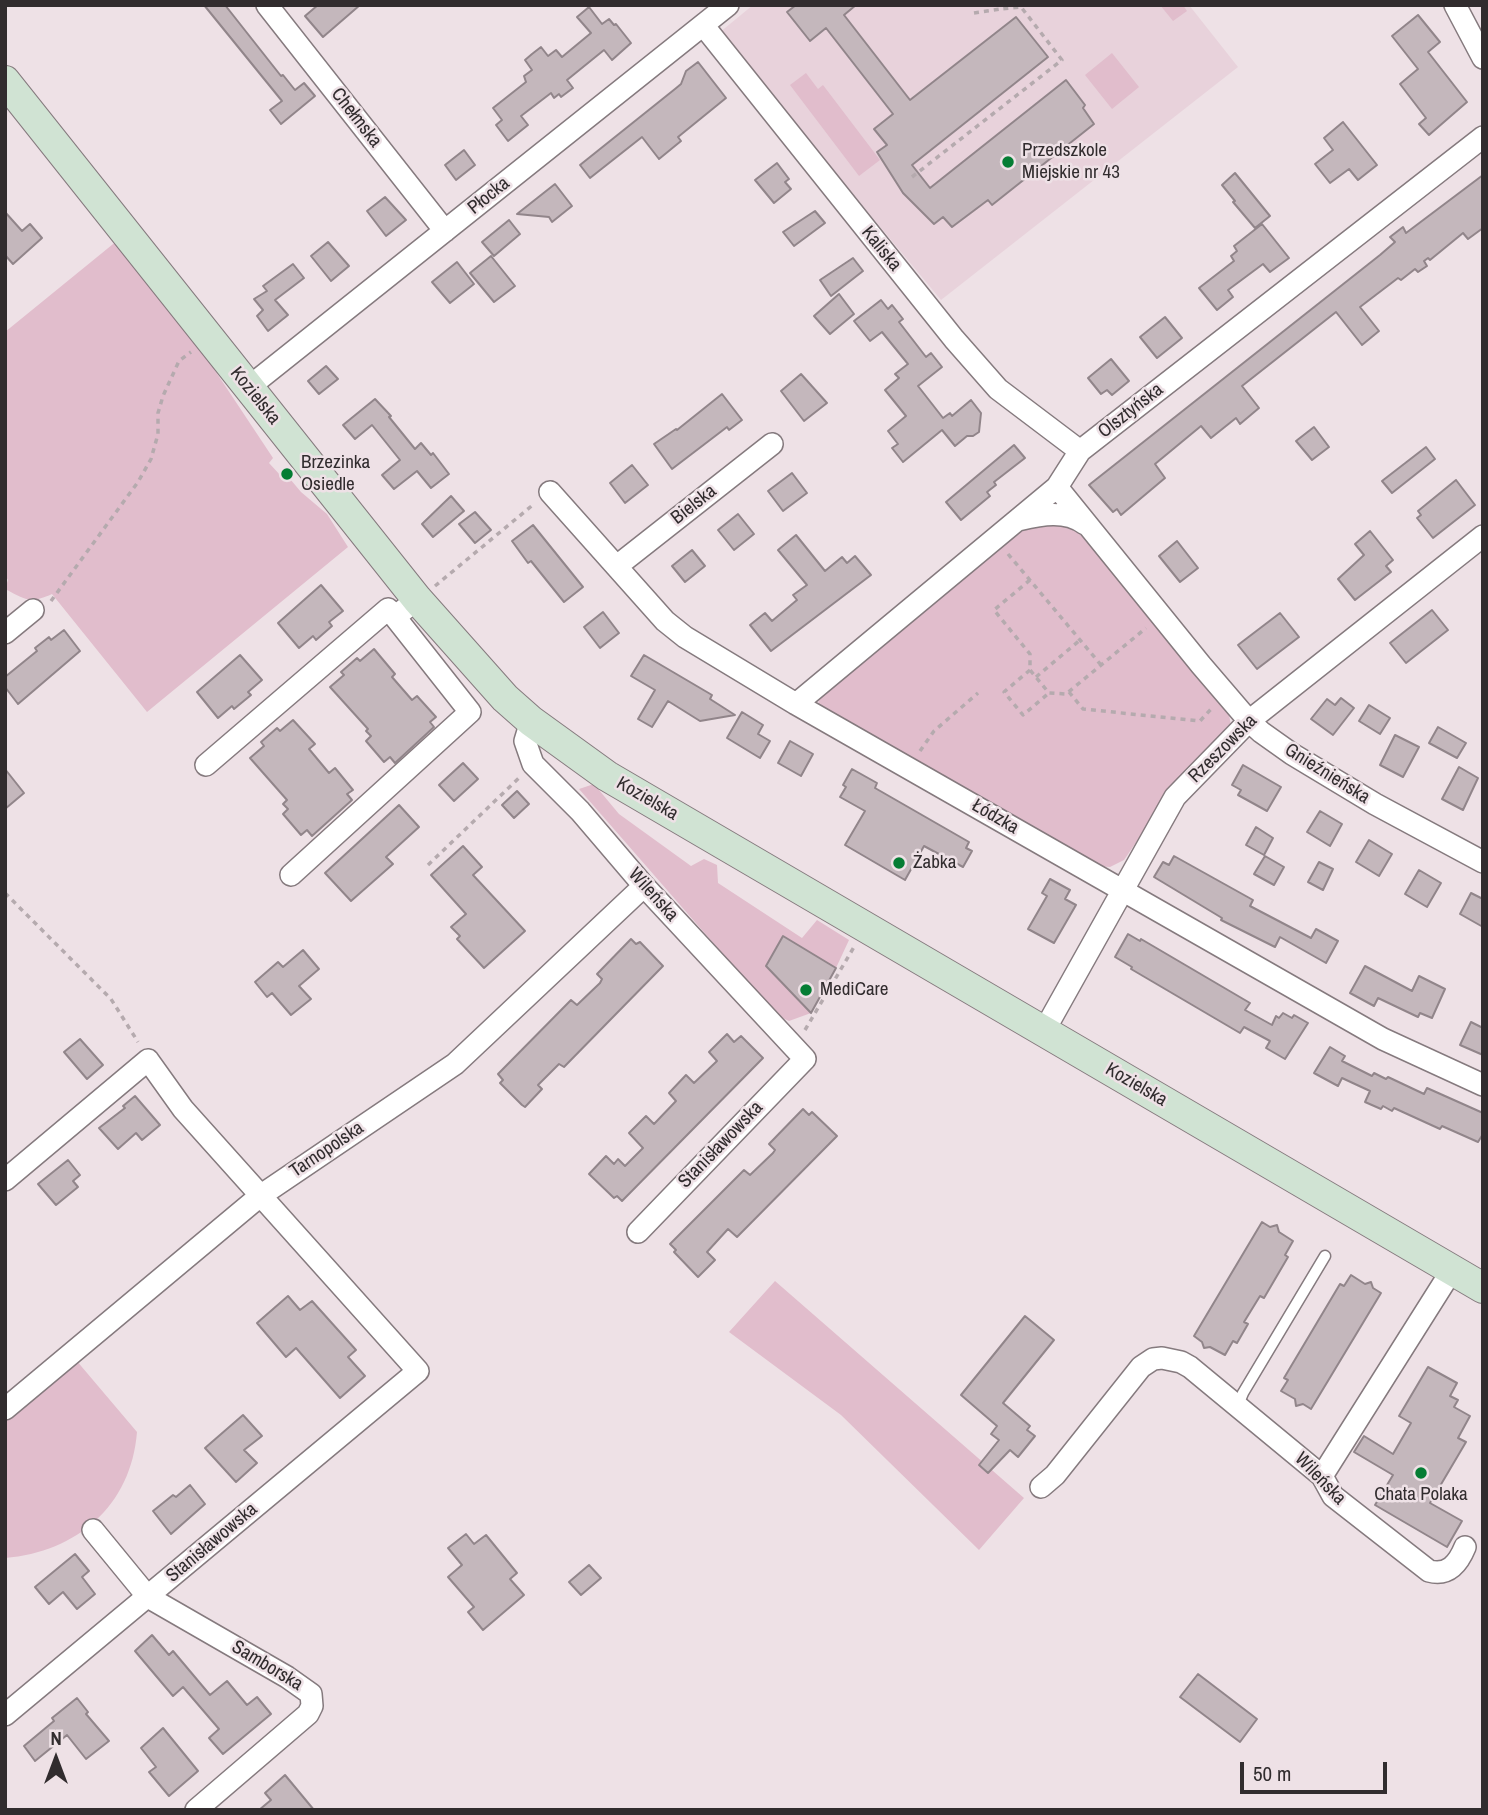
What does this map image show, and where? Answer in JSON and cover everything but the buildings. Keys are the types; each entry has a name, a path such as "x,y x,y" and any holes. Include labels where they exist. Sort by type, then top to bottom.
{"street":[{"name":"Chełmska","path":"267,5 445,231"},
{"name":"Płocka","path":"249,387 728,5"},
{"path":"1455,5 1483,58"},
{"name":"Kaliska","path":"703,25 954,339 998,389 1080,451"},
{"name":"Kozielska","path":"5,81 249,387 414,602 531,722 607,776 860,920 1483,1288"},
{"name":"Olsztyńska","path":"796,704 1057,487 1080,451 1483,136"},
{"name":"Bielska","path":"617,566 772,444"},
{"name":"Gnieźnieńska","path":"1057,487 1249,722 1292,754 1351,790 1483,862"},
{"name":"Łódzka","path":"550,492 665,621 685,637 796,704 1382,1039 1483,1085"},
{"path":"1016,520 1038,515 1065,515 1088,526"},
{"name":"Rzeszowska","path":"1044,1031 1175,797 1249,722 1483,537"},
{"path":"206,765 388,609 414,602 470,712 291,875"},
{"path":"5,633 33,610"},
{"path":"531,722 525,741 533,764"},
{"name":"Wileńska","path":"533,764 580,811 644,886 800,1053"},
{"name":"Tarnopolska","path":"5,1409 260,1196 454,1064 644,886"},
{"name":"Stanisławowska","path":"638,1232 800,1053"},
{"path":"5,1180 148,1060 183,1109 260,1196"},
{"name":"Stanisławowska","path":"5,1716 418,1371 260,1196"},
{"path":"1322,1476 1452,1270"},
{"name":"Wileńska","path":"1041,1487 1055,1475 1135,1373 1153,1359 1172,1359 1190,1367 1238,1405 1322,1476 1333,1496 1429,1571 1444,1573 1450,1570 1465,1547"},
{"path":"93,1530 149,1597"},
{"name":"Samborska","path":"149,1597 301,1685 311,1695 312,1706 308,1714 196,1810"}],"lane":[{"path":"1238,1405 1243,1392 1325,1256"}],"path":[{"path":"1000,9 1006,5"},
{"path":"912,177 1062,60 1021,7 974,13"},
{"path":"33,610 53,600 138,482 150,459 158,434 158,413 170,379 179,360 194,349"},
{"path":"414,602 550,492"},
{"path":"994,538 1101,665"},
{"path":"1030,580 994,610 1030,654 1030,670 1049,693"},
{"path":"1030,670 1004,692 1023,715 1049,693 1069,692 1161,615"},
{"path":"1036,677 1080,640"},
{"path":"1069,692 1083,709 1200,721 1226,695"},
{"path":"910,769 934,731 978,693"},
{"path":"428,865 533,764"},
{"path":"5,893 111,999 148,1060"},
{"path":"800,1053 860,920"}],"shaded area":[{"path":"753,5 1189,5 1238,67 941,300 719,33"},
{"path":"1160,5 1183,5 1187,11 1173,21"},
{"path":"1112,53 1139,87 1112,109 1085,75"},
{"path":"806,73 818,89 823,85 880,160 859,176 790,85"},
{"path":"118,240 217,365 214,369 273,458 269,463 281,476 285,473 301,492 327,514 348,547 147,712 52,594 28,599 5,589 8,580 5,575 5,332"},
{"path":"1060,522 1082,532 1153,622 1228,708 1231,726 1169,794 1124,860 1110,867 1098,866 819,706 818,697 1022,530"},
{"path":"594,784 619,814 691,866 704,859 717,865 718,883 802,938 817,920 849,940 836,968 784,937 811,1013 789,1021 776,1015 579,789"},
{"path":"775,1281 1024,1498 979,1550 841,1415 729,1332"},
{"path":"76,1360 137,1432 133,1458 112,1503 77,1535 31,1554 5,1558 5,1421"}],"place":[{"name":"Przedszkole Miejskie nr 43","path":"1008,162"},
{"name":"Brzezinka Osiedle","path":"287,474"},
{"name":"Żabka","path":"899,863"},
{"name":"MediCare","path":"806,990"},
{"name":"Chata Polaka","path":"1421,1473"}]}
